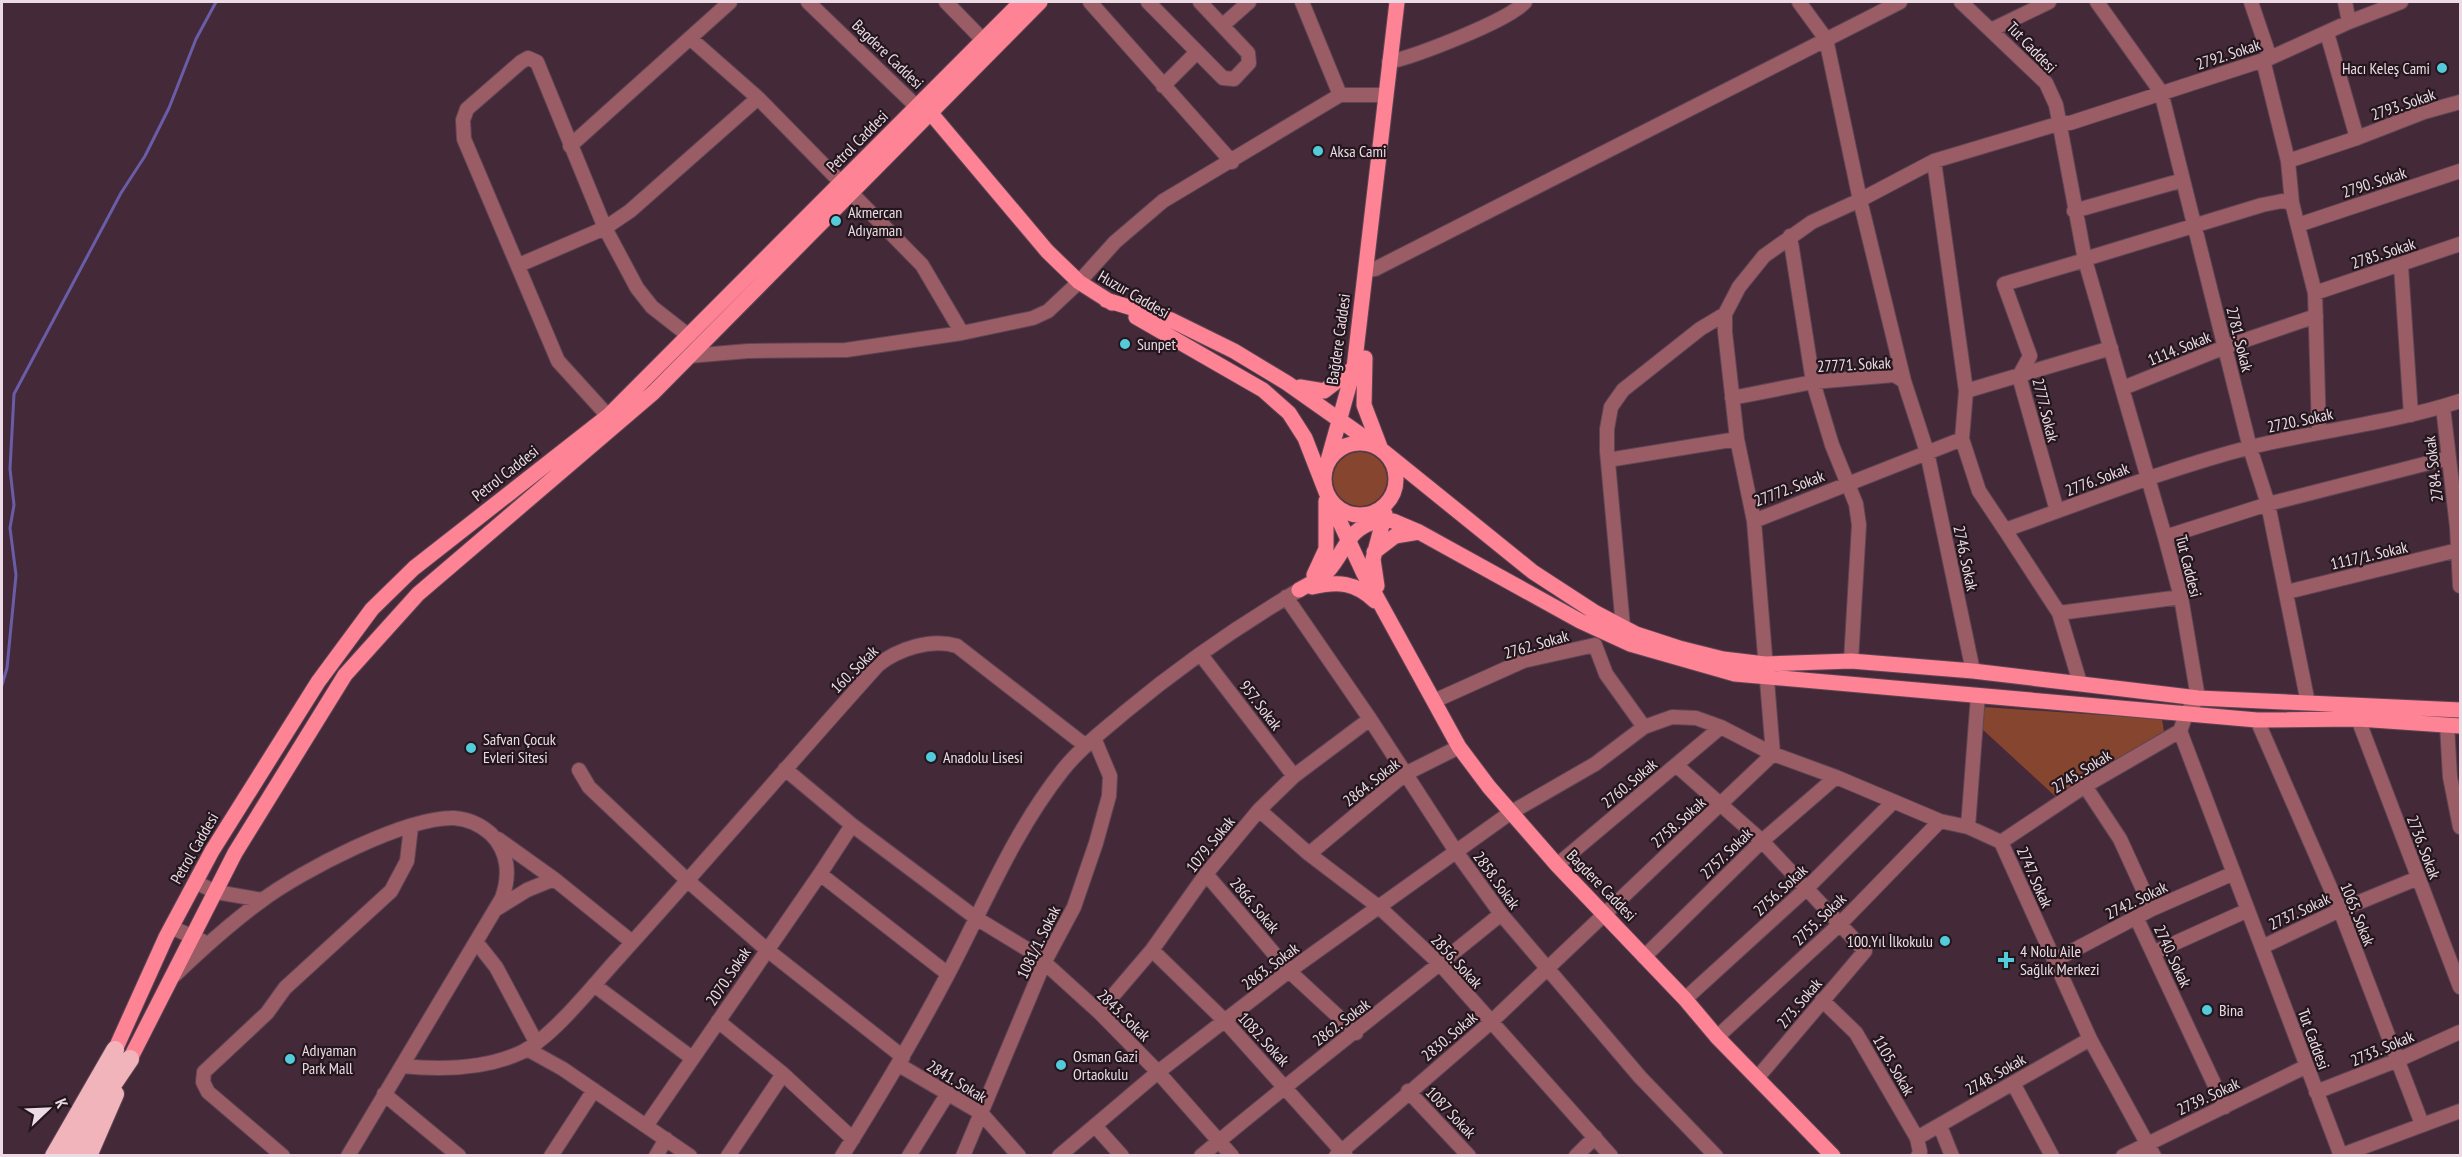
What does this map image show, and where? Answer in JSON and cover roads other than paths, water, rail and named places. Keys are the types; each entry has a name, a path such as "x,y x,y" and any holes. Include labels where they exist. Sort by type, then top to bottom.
{"highway":[{"path":"54,1155 122,1054"},
{"path":"62,1155 122,1054"},
{"path":"72,1155 122,1054"},
{"path":"88,1155 122,1054"}],"main road":[{"name":"Petrol Caddesi","path":"122,1054 171,927 195,882 318,682 372,609 414,568 608,416 846,187 923,109 983,40 1021,2"},
{"path":"923,109 1040,2"},
{"name":"Bağdere Caddesi","path":"1382,450 1368,422 1363,396 1373,216 1396,2"},
{"name":"Huzur Caddesi","path":"923,109 1047,251 1079,282 1275,399 1300,429 1326,492"},
{"path":"122,1054 174,976 236,854 316,718 345,675 381,633 468,550 616,427 689,356 846,187"},
{"name":"Bağdere Caddesi","path":"1327,464 1354,368 1370,270"},
{"path":"1106,300 1171,320 1234,351 1287,383 1382,450 1513,558 1596,613 1623,627 1679,648 1766,671 1813,679 2257,720 2358,718 2454,725"},
{"path":"1287,383 1317,392 1324,391 1354,368"},
{"path":"1293,593 1317,571 1326,553 1324,477 1327,464 1336,452 1355,443 1369,444 1382,450 1391,461 1396,474 1395,488 1374,552 1373,568 1384,609"},
{"path":"1326,492 1338,509 1351,515 1383,519 1419,532 1630,644 1735,674 1851,661 1973,671 2198,698 2460,710"},
{"path":"1326,492 1384,609"},
{"path":"1365,515 1379,511 1389,501"},
{"path":"1293,593 1324,574 1348,540 1362,526 1383,519"},
{"path":"1374,552 1395,536 1419,532"},
{"path":"1293,593 1343,583 1363,590 1384,609"},
{"name":"Bagdere Caddesi","path":"1384,609 1459,747 1510,813 1685,999 1717,1037 1833,1155"}],"street":[{"path":"570,146 730,2"},
{"name":"Bagdere Caddesi","path":"808,2 923,109"},
{"path":"946,2 983,40"},
{"path":"1090,2 1232,162"},
{"path":"1148,2 1225,79 1234,79 1249,63 1248,53 1200,2"},
{"path":"1223,25 1249,2"},
{"path":"1302,2 1340,95"},
{"path":"1389,62 1412,57 1466,34 1525,2"},
{"path":"1799,2 1826,39 1860,200 1904,381"},
{"path":"1370,270 1900,2"},
{"name":"Tut Caddesi","path":"1961,2 1993,29 2046,83 2061,123 2074,212 2085,260 2181,597 2198,698"},
{"path":"1993,29 2049,2"},
{"name":"2781. Sokak","path":"2097,2 2161,92 2250,448 2268,504 2308,703"},
{"path":"2251,2 2288,161 2292,203 2315,293 2319,432"},
{"path":"2345,2 2349,21"},
{"name":"2792. Sokak","path":"1725,314 1739,287 1755,265 1790,236 1934,161 2061,123 2070,123 2266,59 2349,21 2401,2"},
{"name":"2793. Sokak","path":"2327,33 2357,138 2424,112 2460,102"},
{"path":"691,39 758,99 922,265 962,333"},
{"path":"1163,86 1197,52"},
{"path":"608,416 558,361 464,139 463,120 467,109 520,62 534,59 605,228 641,295 689,336"},
{"path":"689,356 748,351 846,350 962,333 1033,318 1048,310 1146,214 1163,201 1232,162 1340,95 1386,95"},
{"path":"519,265 605,228 630,211 758,99"},
{"path":"2288,161 2357,138"},
{"path":"1934,161 1966,391 1962,439 1979,491 2059,613 2080,683"},
{"name":"2790. Sokak","path":"2298,225 2460,171"},
{"path":"2074,212 2183,180"},
{"path":"2085,260 2262,205 2283,201 2292,203"},
{"path":"1790,236 1813,382 1832,446 1856,504 1859,525 1851,661"},
{"name":"2785. Sokak","path":"2315,293 2401,266 2460,244"},
{"name":"2777. Sokak","path":"2057,512 2019,376 2030,356 2004,284 2085,260"},
{"path":"2401,266 2411,415"},
{"path":"1623,627 1608,460 1611,407 1623,390 1701,328 1725,314"},
{"name":"27772. Sokak","path":"1725,314 1737,439 1754,521 1962,439"},
{"name":"1114. Sokak","path":"2123,388 2225,347 2316,316"},
{"path":"1966,391 2111,348"},
{"name":"27771. Sokak","path":"1732,398 1813,382 1894,375 1904,381 1927,452"},
{"name":"2720. Sokak","path":"2148,476 2250,448 2319,432 2411,415 2460,402"},
{"name":"2784. Sokak","path":"2443,407 2459,527 2460,585"},
{"path":"1608,460 1737,439"},
{"name":"2746. Sokak","path":"1927,452 1973,671"},
{"path":"2165,537 2268,504 2448,458"},
{"name":"2776. Sokak","path":"2005,530 2148,476"},
{"path":"1754,521 1773,754"},
{"name":"1117/1. Sokak","path":"2287,592 2458,550"},
{"path":"842,1155 901,1061 948,974 1002,863 1034,809 1064,769 1090,742 1150,692 1293,593"},
{"name":"2858. Sokak","path":"1293,593 1405,774 1501,914 1546,970 1710,1153"},
{"path":"2059,613 2181,597"},
{"path":"1594,645 1600,630"},
{"name":"160. Sokak","path":"531,1046 594,985 878,665 900,650 945,644 965,651 1090,742"},
{"name":"2762. Sokak","path":"1434,701 1523,661 1594,645 1606,674 1644,727"},
{"name":"957. Sokak","path":"1201,655 1294,776"},
{"path":"1968,827 1978,695"},
{"path":"2180,731 2187,712 2198,698"},
{"name":"2760. Sokak","path":"1510,813 1594,764 1644,727 1672,717 1696,718"},
{"name":"2747. Sokak","path":"1696,718 1721,727 1773,754 1836,777 1940,821 1968,827 2001,842 2090,1039 2154,1155"},
{"name":"2736. Sokak","path":"2358,718 2460,987"},
{"name":"1079. Sokak","path":"1099,1012 1152,950 1206,874 1259,810 1294,776 1370,719"},
{"name":"1065. Sokak","path":"2257,720 2340,910 2422,1124"},
{"path":"2454,725 2450,777 2460,827"},
{"name":"2760. Sokak","path":"1557,865 1721,727"},
{"name":"Tut Caddesi","path":"2180,731 2340,1155"},
{"name":"2745. Sokak","path":"2001,842 2085,786 2180,731"},
{"name":"1081/1. Sokak","path":"963,1155 1044,963 1074,907 1096,843 1109,796 1110,776 1090,742"},
{"name":"2864. Sokak","path":"1309,854 1405,774 1459,747"},
{"name":"2758. Sokak","path":"1604,912 1773,754"},
{"path":"1676,765 1762,841 1840,924"},
{"name":"2843. Sokak","path":"785,769 852,825 976,918 1035,954 1099,1012 1158,1072 1232,1155"},
{"name":"2841. Sokak","path":"579,770 590,787 688,880 766,949 901,1061 981,1113 1019,1155"},
{"name":"2757. Sokak","path":"1644,957 1762,841 1836,777"},
{"path":"2085,786 2121,839 2152,909"},
{"name":"2756. Sokak","path":"1685,999 1807,888 1893,802"},
{"name":"2856. Sokak","path":"1259,810 1309,854 1380,908 1440,964 1490,1023 1611,1155"},
{"name":"2863. Sokak","path":"1059,1155 1096,1127 1158,1072 1290,971 1510,813"},
{"path":"174,976 209,943 262,900 351,849 411,827 452,818 470,821 486,830 554,879 632,942"},
{"name":"2755. Sokak","path":"1717,1037 1840,924 1940,821"},
{"name":"2070. Sokak","path":"646,1126 852,825"},
{"path":"283,1155 208,1092 203,1082 204,1072 267,1013 285,988 391,891 407,861 411,827"},
{"path":"348,1155 498,908 505,889 507,866 498,843 486,830"},
{"name":"2742. Sokak","path":"2055,960 2152,909 2234,873"},
{"path":"820,874 948,974"},
{"name":"2866. Sokak","path":"1206,874 1290,971 1356,1033"},
{"name":"2737. Sokak","path":"2262,947 2340,910 2418,878"},
{"path":"498,908 527,890 554,879"},
{"path":"195,882 216,892 262,900"},
{"path":"2153,953 2248,910"},
{"name":"2830. Sokak","path":"1341,1154 1408,1091 1490,1023 1604,912"},
{"name":"2862. Sokak","path":"1202,1155 1284,1085 1356,1033 1501,914"},
{"name":"2740. Sokak","path":"2136,917 2225,1107"},
{"name":"273. Sokak","path":"1758,1077 1865,951 1840,924"},
{"path":"171,927 193,939 209,943"},
{"path":"477,943 496,967 531,1046 690,1155"},
{"name":"1082. Sokak","path":"1152,950 1225,1021 1284,1085 1341,1154"},
{"path":"594,985 692,1058"},
{"name":"1105. Sokak","path":"1822,1000 1856,1033 1917,1138 1920,1152 1918,1155"},
{"path":"718,1021 783,1074 853,1139"},
{"name":"2733. Sokak","path":"2316,1092 2398,1060 2460,1032"},
{"name":"2748. Sokak","path":"1917,1138 2090,1039"},
{"path":"402,1066 435,1069 460,1067 509,1057 531,1046"},
{"name":"2739. Sokak","path":"2123,1155 2307,1066"},
{"path":"728,1155 783,1074"},
{"path":"2013,1083 2052,1155"},
{"path":"551,1155 594,1090"},
{"name":"1087 Sokak","path":"1408,1091 1469,1155"},
{"path":"909,1155 948,1093"},
{"path":"384,1095 398,1103 459,1155"},
{"path":"2340,1155 2460,1111"},
{"path":"1940,1126 1952,1155"},
{"path":"1096,1127 1122,1155"},
{"path":"1576,1155 1595,1137"},
{"path":"656,1155 666,1139"}],"waterway":[{"path":"2,685 7,668 16,575 10,528 14,505 10,469 14,394 121,193 145,156 169,108 196,39 216,2"}],"place":[{"name":"Hacı Keleş Cami","path":"2442,68"},
{"name":"Aksa Cami","path":"1318,151"},
{"name":"Akmercan Adıyaman","path":"836,221"},
{"name":"Sunpet","path":"1125,344"},
{"name":"Safvan Çocuk Evleri Sitesi","path":"471,748"},
{"name":"Anadolu Lisesi","path":"931,757"},
{"name":"100.Yıl İlkokulu","path":"1945,941"},
{"name":"4 Nolu Aile Sağlık Merkezi","path":"2006,960"},
{"name":"Bina","path":"2207,1010"},
{"name":"Adıyaman Park Mall","path":"290,1059"},
{"name":"Osman Gazi Ortaokulu","path":"1061,1065"}]}
